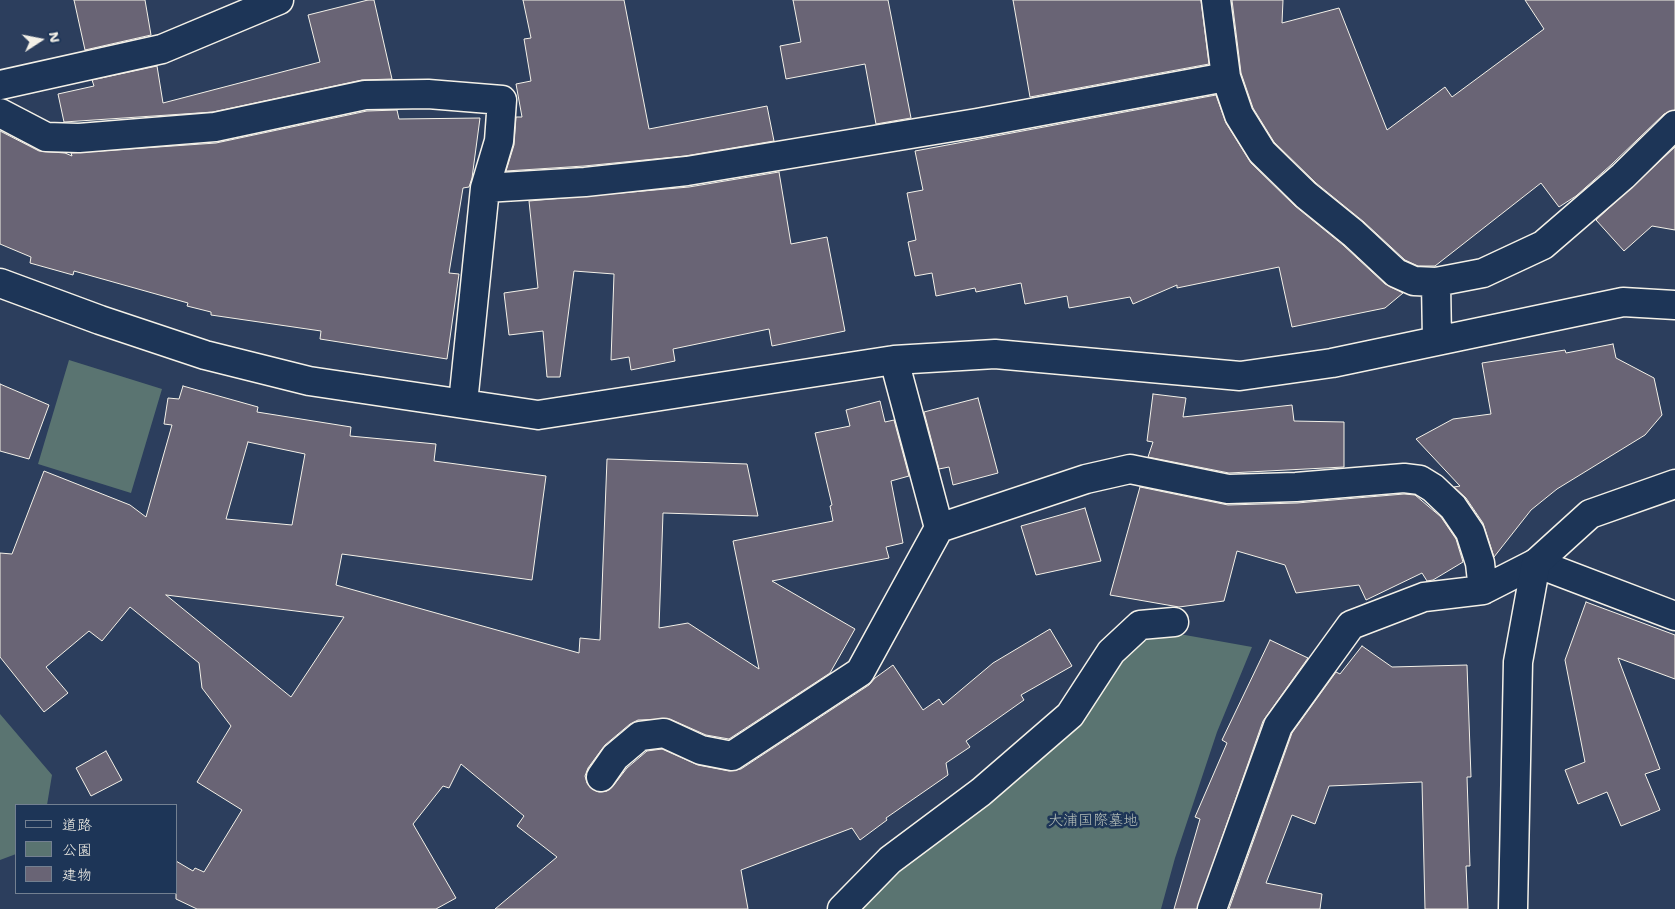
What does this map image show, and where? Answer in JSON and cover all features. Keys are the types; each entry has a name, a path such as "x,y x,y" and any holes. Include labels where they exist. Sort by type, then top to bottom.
{"street":[{"path":"0,85 162,49 279,0"},
{"path":"1216,0 1226,77 1239,115 1262,152 1306,195 1353,233 1396,273 1414,281 1436,282 1483,273 1542,245 1622,176 1675,126"},
{"path":"485,188 585,182 687,171 977,123 1226,77"},
{"path":"0,113 46,137 79,138 215,127 365,95 428,94 502,100 499,141 485,188 463,403"},
{"path":"1436,282 1438,340"},
{"path":"0,283 100,320 205,355 310,381 538,415 894,360 995,354 1240,376 1332,363 1623,302 1675,305"},
{"path":"894,360 939,528"},
{"path":"601,777 615,757 640,736 664,733 701,750 732,756 860,672 939,528 1086,479 1130,469 1228,489 1296,487 1404,478 1420,480 1433,488 1453,507 1470,532 1480,562 1483,590"},
{"path":"1212,909 1278,726 1351,625 1424,596 1483,590 1536,563 1590,514 1675,484"},
{"path":"1536,563 1675,616"},
{"path":"1513,909 1518,662 1536,563"},
{"path":"842,909 890,860 981,792 1070,715 1110,652 1140,625 1174,622"}],"green space":[{"path":"69,360 162,389 131,493 38,464"},
{"name":"大浦国際墓地","path":"1154,635 1185,635 1252,647 1217,732 1175,858 1161,909 853,909 1124,650"},
{"path":"0,714 52,775 47,804 15,804 15,854 0,860"}],"building":[{"path":"74,0 145,0 151,35 85,50"},
{"path":"374,0 392,79 362,80 213,112 64,122 58,94 94,86 92,80 157,66 163,103 320,62 308,15"},
{"path":"523,0 624,0 649,129 767,106 774,141 685,156 584,166 506,171 514,145 516,117 522,117 516,84 531,81 524,39 531,38"},
{"path":"793,0 888,0 911,118 876,124 865,64 786,79 780,46 801,42"},
{"path":"1013,0 1201,0 1209,64 1030,97"},
{"path":"1232,0 1283,0 1282,23 1339,8 1387,130 1445,87 1452,97 1544,29 1525,0 1675,0 1675,110 1664,114 1576,196 1559,207 1541,183 1435,266 1418,266 1405,260 1364,222 1316,183 1274,142 1253,108 1241,73"},
{"path":"1216,95 1226,123 1251,163 1295,206 1343,245 1385,284 1403,293 1385,308 1292,327 1279,267 1177,288 1177,285 1133,304 1130,297 1069,308 1067,296 1025,304 1021,283 976,292 975,288 936,296 932,273 915,276 908,242 916,240 907,193 923,190 915,151"},
{"path":"397,110 399,119 480,118 472,178 469,187 463,188 449,273 459,274 447,359 320,339 321,331 211,315 211,312 187,306 188,303 74,271 73,275 30,263 31,257 0,244 0,131 39,151 65,153 72,156 71,153 216,143 367,111"},
{"path":"1675,147 1675,230 1652,226 1624,251 1596,220"},
{"path":"779,172 791,244 827,237 845,331 772,346 769,329 673,349 675,361 631,370 629,357 611,360 614,274 574,271 560,377 547,377 543,331 509,335 504,293 538,288 529,201 689,187"},
{"path":"1613,344 1616,358 1654,378 1662,415 1645,435 1557,489 1531,510 1494,557 1483,523 1466,498 1454,487 1460,486 1416,439 1453,419 1491,414 1482,363 1565,350 1566,353"},
{"path":"0,384 49,405 29,459 0,451"},
{"path":"183,386 258,407 257,412 351,427 350,436 436,444 434,461 546,476 532,580 342,554 336,585 579,653 580,638 600,640 607,459 747,464 758,516 663,513 659,628 688,623 759,669 733,541 833,521 830,506 832,505 815,433 850,426 846,410 880,401 885,422 894,420 909,476 891,481 903,543 886,547 889,558 772,581 855,629 830,673 729,739 706,735 670,719 638,720 630,724 605,745 588,768 585,776 587,783 592,789 599,792 607,791 613,786 627,768 647,751 662,749 698,765 729,771 741,769 869,685 875,678 893,665 923,710 939,699 943,705 993,663 1050,629 1072,666 1021,695 1024,700 966,741 970,747 946,763 948,775 886,818 887,820 860,840 852,828 741,870 748,909 495,909 557,857 517,826 524,816 461,764 449,788 443,786 413,824 456,898 436,909 197,909 176,899 176,894 178,894 178,862 193,871 195,868 204,872 242,810 197,782 231,726 202,688 199,663 130,607 102,641 89,631 46,667 68,693 44,712 0,657 0,553 12,554 44,471 130,505 146,517 172,425 164,424 168,398 179,399","holes":["248,442 305,454 292,525 226,519","166,595 344,617 291,697"]},
{"path":"1153,394 1186,398 1183,417 1292,405 1294,421 1344,422 1344,467 1229,473 1148,457 1153,442 1147,441"},
{"path":"978,398 998,473 953,485 949,467 939,469 924,412"},
{"path":"1140,487 1228,505 1297,503 1404,494 1415,495 1441,517 1456,539 1463,562 1433,580 1427,581 1422,573 1366,600 1359,585 1296,593 1285,565 1237,551 1224,601 1179,607 1110,595"},
{"path":"1085,508 1101,561 1036,575 1021,526"},
{"path":"1586,602 1675,635 1675,679 1618,658 1660,769 1645,774 1660,810 1621,826 1607,792 1578,804 1565,770 1585,762 1565,660"},
{"path":"1270,640 1308,658 1263,721 1197,909 1174,909 1200,819 1195,817 1227,743 1222,740"},
{"path":"1362,646 1392,667 1467,665 1471,777 1467,777 1470,866 1466,866 1468,909 1425,909 1422,782 1329,786 1315,824 1292,815 1266,883 1322,894 1320,909 1229,909 1292,733 1336,672 1340,674"},
{"path":"106,751 122,780 91,796 76,768"}]}
